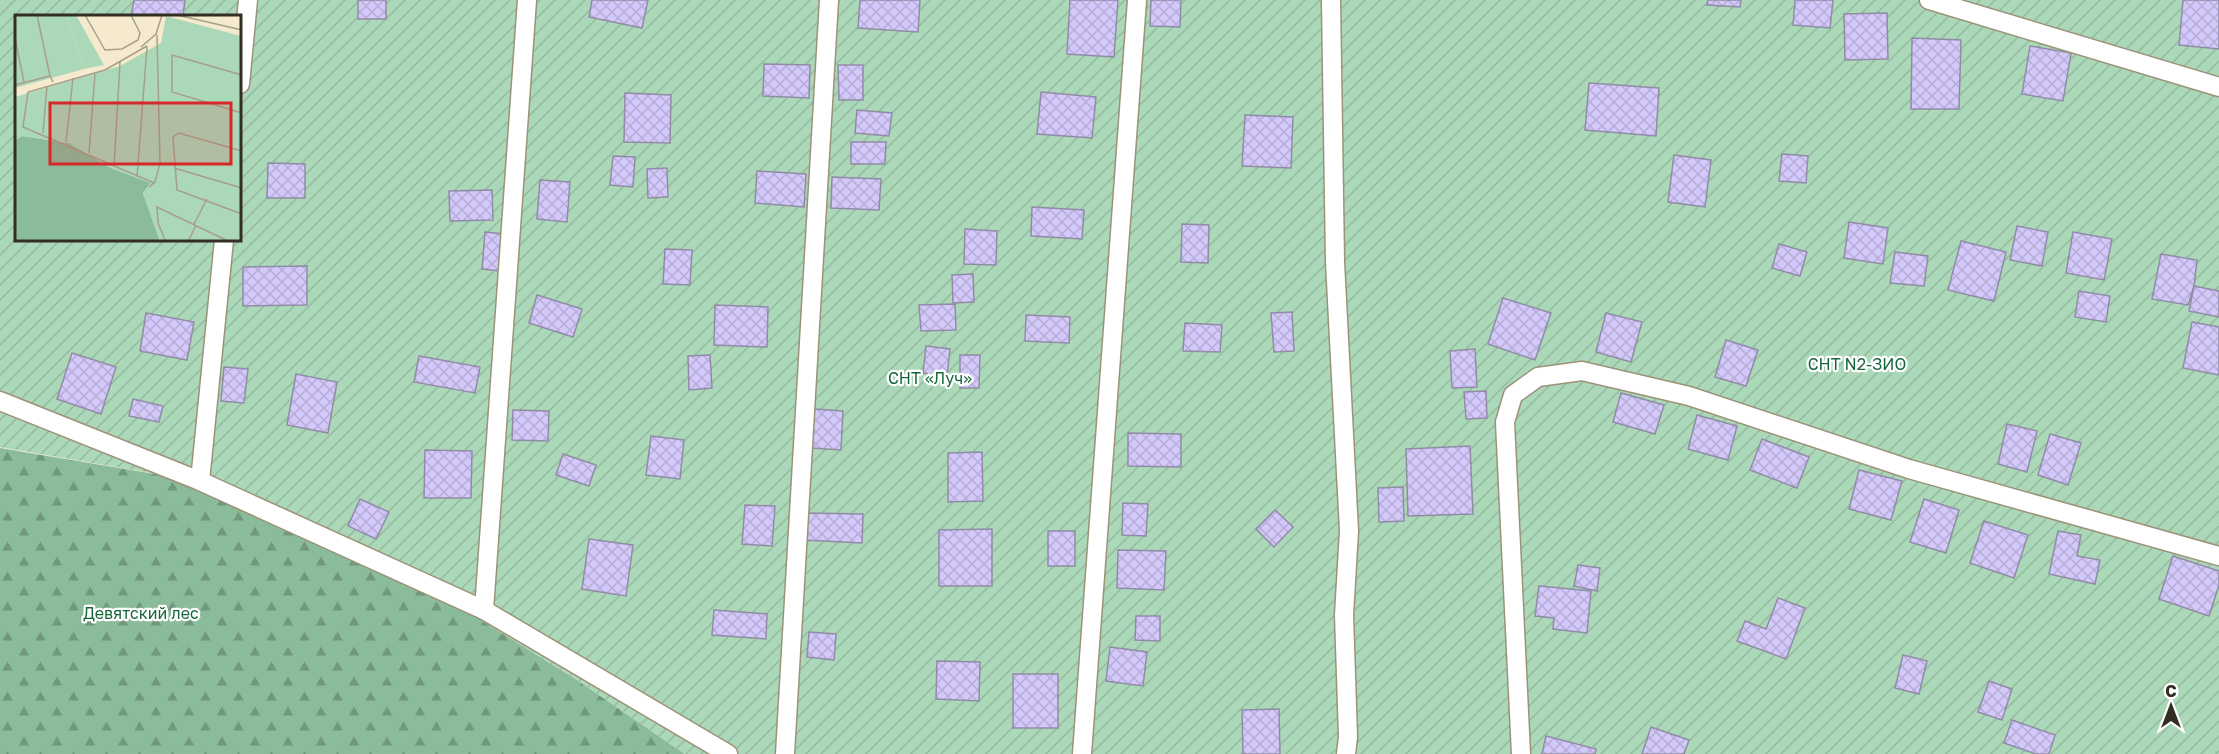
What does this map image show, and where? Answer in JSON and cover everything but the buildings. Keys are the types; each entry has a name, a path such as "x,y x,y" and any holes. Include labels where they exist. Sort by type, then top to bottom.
{"lane":[{"path":"242,63 248,0"},
{"path":"484,610 527,0"},
{"path":"785,754 830,0"},
{"path":"1082,754 1137,0"},
{"path":"1331,0 1335,262 1348,531 1344,615 1348,737 1346,754"},
{"path":"1929,0 2219,87"},
{"path":"200,481 224,242"},
{"path":"1521,754 1504,422 1513,395 1538,377 1582,371 1689,396 1909,469 2219,556"},
{"path":"0,401 200,481 484,610 728,754"}],"green space":[{"name":"СНТ «Луч»","path":"0,0 2219,0 2219,754 685,754 577,680 468,612 238,488 0,447"},
{"name":"Девятский лес","path":"0,448 238,488 468,612 577,680 685,754 0,754"}],"park label":[{"name":"СНТ N2-ЗИО","path":"1857,364"}]}
